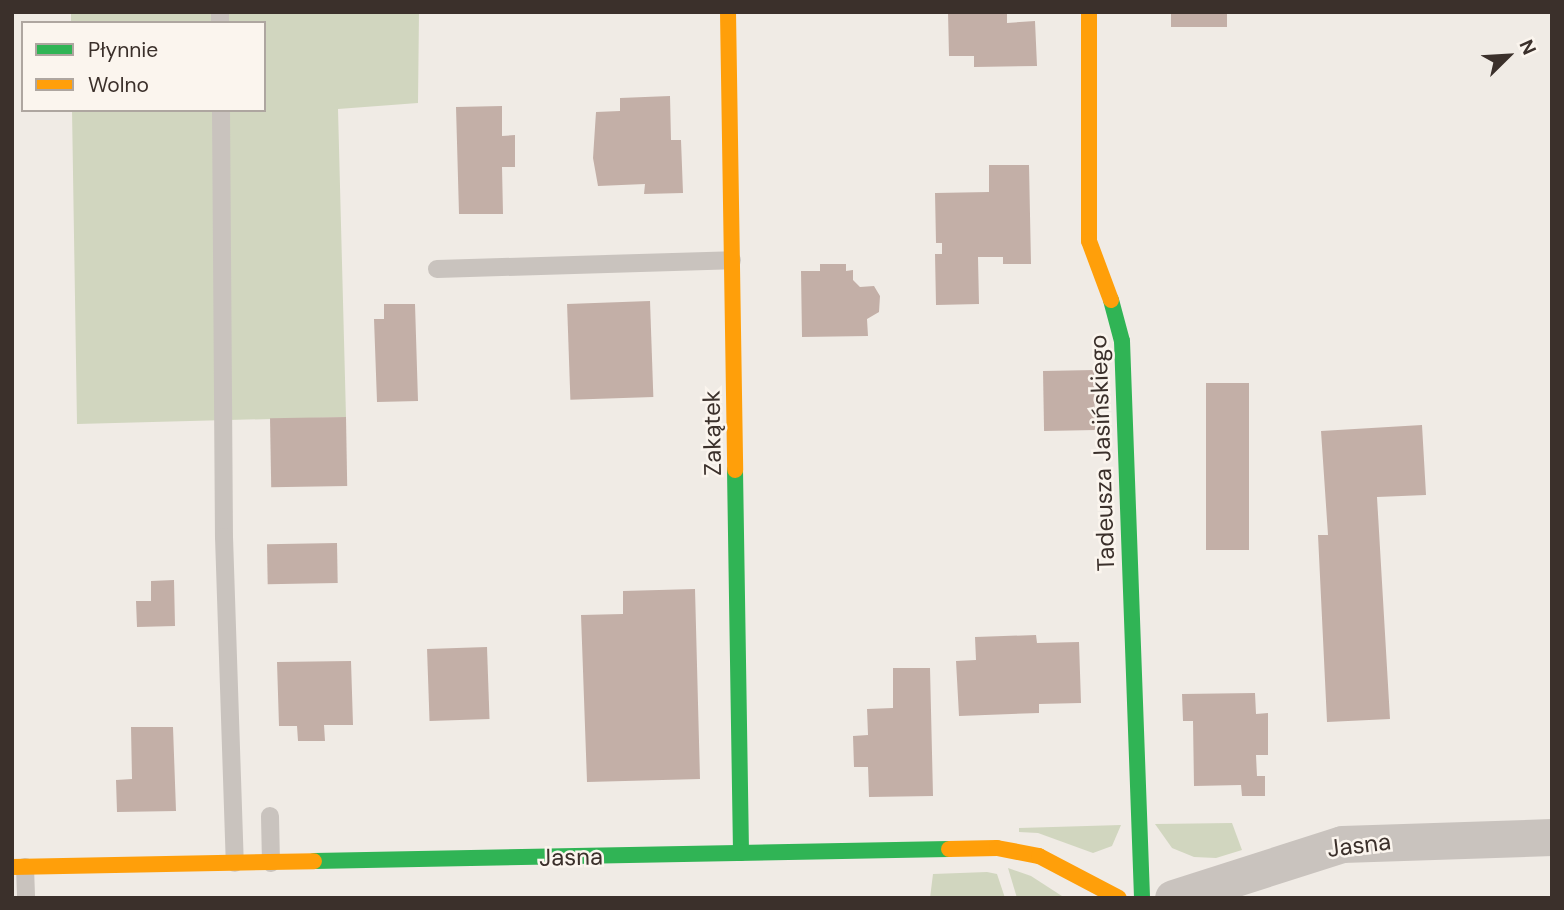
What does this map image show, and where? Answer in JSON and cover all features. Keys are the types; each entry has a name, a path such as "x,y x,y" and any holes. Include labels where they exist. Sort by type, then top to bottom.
{"street":[{"name":"Zakątek","path":"729,12 741,853"},
{"name":"Tadeusza Jasińskiego","path":"1089,12 1089,241 1115,308 1122,341 1142,898"},
{"name":"Jasna","path":"1173,898 1284,859 1342,845 1552,837"},
{"name":"Jasna","path":"19,867 1014,850 1039,856 1119,898"}],"lane":[{"path":"221,112 224,537 235,863"},
{"path":"437,269 732,261"},
{"path":"270,816 271,863"},
{"path":"19,867 26,898"}],"green space":[{"path":"71,12 419,12 418,103 338,109 346,417 77,424 72,112 266,112 266,21 71,21"},
{"path":"1232,823 1242,850 1216,858 1194,857 1172,848 1155,824"},
{"path":"1121,825 1112,846 1093,853 1038,833 1019,832 1019,828"},
{"path":"1008,868 1031,876 1065,898 1017,898"},
{"path":"933,874 997,874 1005,898 930,898"}],"building":[{"path":"948,12 1007,12 1007,23 1035,21 1037,66 974,67 974,56 949,56"},
{"path":"1171,12 1227,12 1227,27 1171,27"},
{"path":"670,96 671,140 681,140 683,193 644,194 645,184 598,186 593,158 596,112 620,111 620,98"},
{"path":"502,106 502,136 515,135 515,167 502,167 503,214 459,214 456,107"},
{"path":"989,165 1029,165 1031,264 1003,264 1003,257 978,257 979,304 936,305 935,254 942,254 942,243 936,243 935,193 989,192"},
{"path":"820,264 846,264 846,271 853,270 853,280 860,287 874,286 880,296 879,312 867,319 868,336 802,337 801,271 820,271"},
{"path":"650,301 653,397 570,400 567,304"},
{"path":"384,304 415,304 418,401 377,402 374,319 384,319"},
{"path":"1094,370 1095,430 1044,431 1043,371"},
{"path":"1206,383 1249,383 1249,550 1206,550"},
{"path":"346,417 347,486 271,487 270,418"},
{"path":"1422,425 1426,495 1377,497 1390,719 1327,722 1318,535 1328,535 1321,431"},
{"path":"337,543 338,583 268,584 267,544"},
{"path":"174,580 175,626 137,627 136,601 151,601 151,581"},
{"path":"695,589 700,779 587,782 581,615 623,614 623,591"},
{"path":"1036,635 1037,643 1079,642 1081,703 1039,704 1039,713 959,716 956,661 976,660 975,637"},
{"path":"487,647 490,719 430,721 427,649"},
{"path":"351,661 353,725 324,725 325,741 298,741 297,726 279,726 277,662"},
{"path":"893,668 930,668 933,796 869,797 868,767 854,767 853,736 868,735 867,709 893,708"},
{"path":"1255,693 1256,714 1268,713 1268,755 1256,755 1257,776 1265,776 1265,796 1242,796 1241,785 1194,786 1193,721 1183,721 1182,694"},
{"path":"131,727 173,727 176,811 117,812 116,780 132,779"}],"traffic: fast":[{"path":"1111,300 1122,341 1142,898"},
{"path":"735,470 741,853"},
{"path":"314,861 949,849"}],"traffic: slow":[{"path":"728,12 735,470"},
{"path":"1089,12 1089,241 1111,300"},
{"path":"949,849 997,848 1039,856 1119,898"},
{"path":"12,867 314,861"}]}
